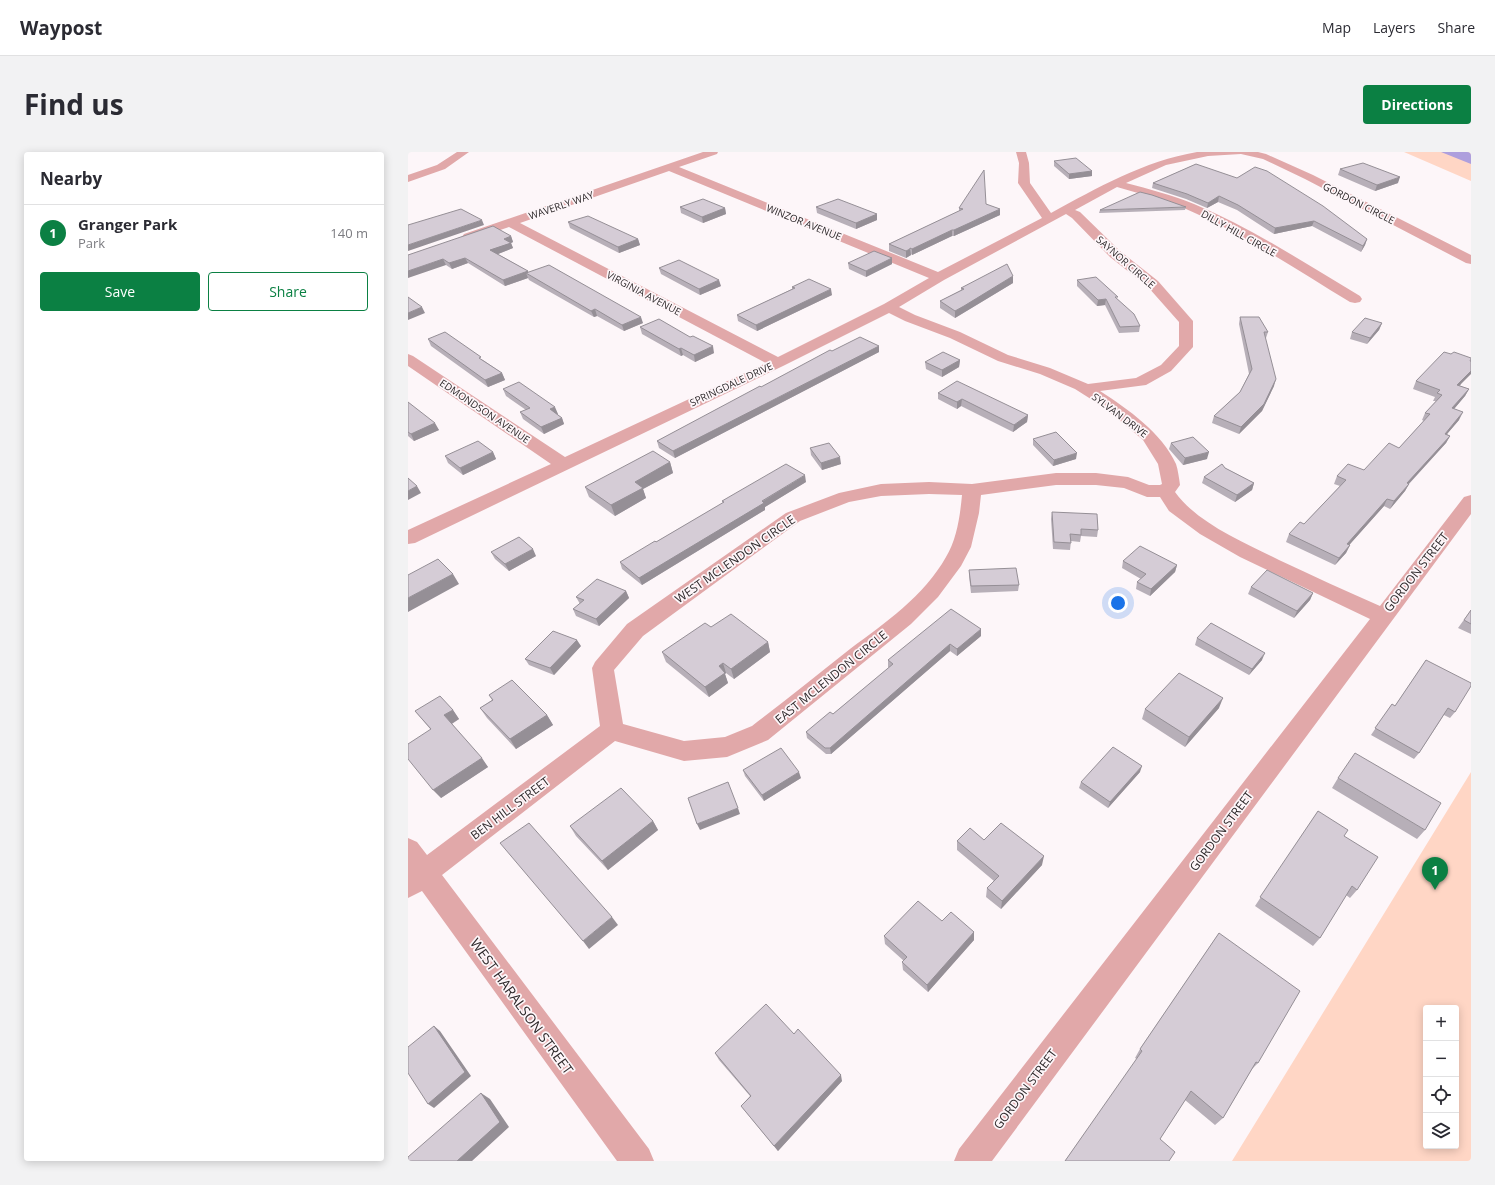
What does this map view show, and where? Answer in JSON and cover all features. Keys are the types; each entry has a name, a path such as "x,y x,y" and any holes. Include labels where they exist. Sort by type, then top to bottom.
{"street":[{"path":"408,179 441,167 464,152"},
{"name":"WAVERLY WAY","path":"458,240 713,152"},
{"path":"1021,152 1024,163 1024,183 1048,218 1067,210 1116,183 1163,163 1208,153 1238,152"},
{"name":"GORDON CIRCLE","path":"1244,152 1266,157 1309,177 1471,260"},
{"name":"WINZOR AVENUE","path":"669,167 939,277"},
{"name":"DILLY HILL CIRCLE","path":"1116,183 1200,210 1355,299"},
{"name":"SAYNOR CIRCLE","path":"1067,210 1076,216 1115,254 1153,284 1186,321 1186,347 1166,368 1140,382 1085,389"},
{"name":"SPRINGDALE DRIVE","path":"408,538 778,363 889,307 939,277 1048,218"},
{"name":"VIRGINIA AVENUE","path":"510,223 778,363"},
{"name":"SYLVAN DRIVE","path":"889,307 910,318 955,335 1003,358 1045,371 1081,386 1111,405 1150,437 1166,464 1171,485 1165,491"},
{"name":"EDMONDSON AVENUE","path":"408,359 563,464"},
{"name":"WEST MCLENDON CIRCLE","path":"612,730 603,668 635,630 793,517 845,497 882,490 929,488 972,490 1056,479 1096,479 1128,484 1148,491 1165,491"},
{"name":"EAST MCLENDON CIRCLE","path":"612,730 627,736 684,750 727,747 760,733 904,619 931,592 954,561 960,547 970,513 972,490"},
{"path":"1165,491 1176,507 1206,530 1321,588 1383,616"},
{"name":"GORDON STREET","path":"971,1161 1471,501"},
{"name":"BEN HILL STREET","path":"416,879 612,730"},
{"name":"WEST HARALSON STREET","path":"408,850 416,879 637,1161"}],"shaded area":[{"path":"1404,152 1471,152 1471,181"},
{"path":"1441,152 1471,152 1471,164"},
{"path":"1471,772 1471,1161 1232,1161"}],"building":[{"path":"1076,158 1092,171 1069,174 1054,161"},
{"path":"1363,163 1400,177 1377,185 1340,169"},
{"path":"1196,164 1237,178 1255,167 1267,171 1323,206 1367,239 1363,246 1314,221 1275,228 1238,205 1219,196 1208,203 1187,194 1153,183"},
{"path":"984,170 986,204 1000,209 906,251 889,244 963,209 959,208"},
{"path":"1140,192 1152,195 1186,207 1100,210"},
{"path":"703,199 725,208 702,217 680,207"},
{"path":"838,199 877,214 856,223 816,207"},
{"path":"461,209 482,220 408,245 408,225"},
{"path":"588,216 638,239 618,247 568,222"},
{"path":"493,226 511,236 504,239 511,243 490,250 528,271 503,280 465,258 449,263 443,259 408,271 408,255"},
{"path":"874,251 892,258 866,271 848,263"},
{"path":"679,260 719,280 699,289 659,268"},
{"path":"1007,264 1013,276 955,311 940,301 964,289 961,288"},
{"path":"549,265 641,317 622,325 595,309 591,311 526,273"},
{"path":"1096,277 1134,314 1140,326 1120,327 1106,299 1098,300 1077,280"},
{"path":"809,279 831,289 756,325 737,315 795,288 792,287"},
{"path":"408,297 422,307 408,313"},
{"path":"1240,317 1259,317 1268,332 1264,332 1276,379 1264,404 1241,427 1214,416 1240,392 1252,369"},
{"path":"1365,318 1382,323 1370,338 1352,332"},
{"path":"659,319 690,337 693,336 713,346 694,355 681,348 679,349 640,327"},
{"path":"445,332 481,357 479,358 502,373 485,380 428,339"},
{"path":"860,337 879,346 673,451 657,441 830,350 832,351"},
{"path":"943,352 960,360 942,370 925,362"},
{"path":"1444,352 1451,354 1454,352 1471,358 1471,371 1457,385 1469,389 1452,408 1463,412 1445,434 1450,436 1407,483 1409,484 1394,501 1387,499 1347,544 1350,545 1339,558 1289,534 1300,522 1304,524 1346,480 1337,476 1348,464 1364,470 1389,443 1399,448 1430,414 1425,413 1442,395 1437,393 1440,390 1416,381"},
{"path":"957,381 1028,415 1014,425 962,399 957,402 938,393"},
{"path":"519,382 555,407 550,409 562,418 541,427 520,412 530,408 503,389"},
{"path":"408,402 435,423 411,434 408,432"},
{"path":"1056,432 1077,453 1054,460 1033,439"},
{"path":"1193,437 1209,452 1185,458 1171,443"},
{"path":"478,441 493,452 460,468 445,456"},
{"path":"829,443 840,457 821,463 810,448"},
{"path":"653,451 670,462 635,482 643,488 611,505 585,487"},
{"path":"786,464 805,475 762,501 764,503 639,578 620,562 724,502 722,501"},
{"path":"1222,464 1225,468 1254,483 1237,495 1204,477"},
{"path":"408,478 417,486 408,491"},
{"path":"1052,512 1097,514 1098,530 1081,529 1081,535 1070,534 1071,543 1054,542"},
{"path":"519,537 533,549 505,564 491,552"},
{"path":"1140,546 1177,565 1151,589 1137,582 1146,574 1123,561"},
{"path":"438,559 453,574 408,598 408,575"},
{"path":"1016,568 1019,585 971,586 969,570"},
{"path":"1267,570 1313,593 1297,611 1251,587"},
{"path":"597,579 626,591 596,619 573,609 584,600 576,597"},
{"path":"951,609 981,629 957,649 950,644 830,748 825,748 806,732 830,712 833,714 893,664 888,660"},
{"path":"1471,610 1471,624 1464,620"},
{"path":"731,614 768,642 731,669 723,663 719,666 725,673 705,687 662,652 705,623 711,627"},
{"path":"1211,623 1265,653 1252,669 1197,638"},
{"path":"553,631 577,640 550,668 525,659"},
{"path":"1426,660 1471,683 1471,686 1455,712 1448,708 1419,753 1375,728 1392,704 1395,706"},
{"path":"1179,673 1223,698 1189,737 1145,709"},
{"path":"512,680 547,715 510,739 480,708 493,700 489,695"},
{"path":"440,696 453,710 444,715 482,758 433,790 408,759 408,744 431,729 415,711"},
{"path":"1113,747 1142,766 1110,802 1081,782"},
{"path":"781,748 799,772 762,795 743,770"},
{"path":"1355,753 1441,803 1425,830 1338,778"},
{"path":"728,782 738,808 697,824 688,798"},
{"path":"621,788 653,821 602,861 570,826"},
{"path":"1318,811 1348,830 1344,836 1378,857 1357,890 1352,886 1320,938 1260,897"},
{"path":"529,823 612,917 583,941 500,843"},
{"path":"1001,823 1044,856 1002,901 987,888 999,876 957,841 970,828 984,840"},
{"path":"918,901 942,921 951,912 974,932 927,985 902,962 907,957 884,936"},
{"path":"1219,933 1300,991 1258,1063 1256,1062 1223,1118 1191,1091 1160,1139 1175,1152 1169,1161 1065,1161 1142,1051 1140,1049"},
{"path":"766,1004 794,1034 798,1029 841,1075 774,1146 741,1106 751,1096 715,1053"},
{"path":"434,1026 465,1072 428,1104 408,1073 408,1047"},
{"path":"481,1093 500,1122 457,1161 408,1161 408,1157"}],"place":[{"name":"Granger Park","path":"1435,890"}]}
